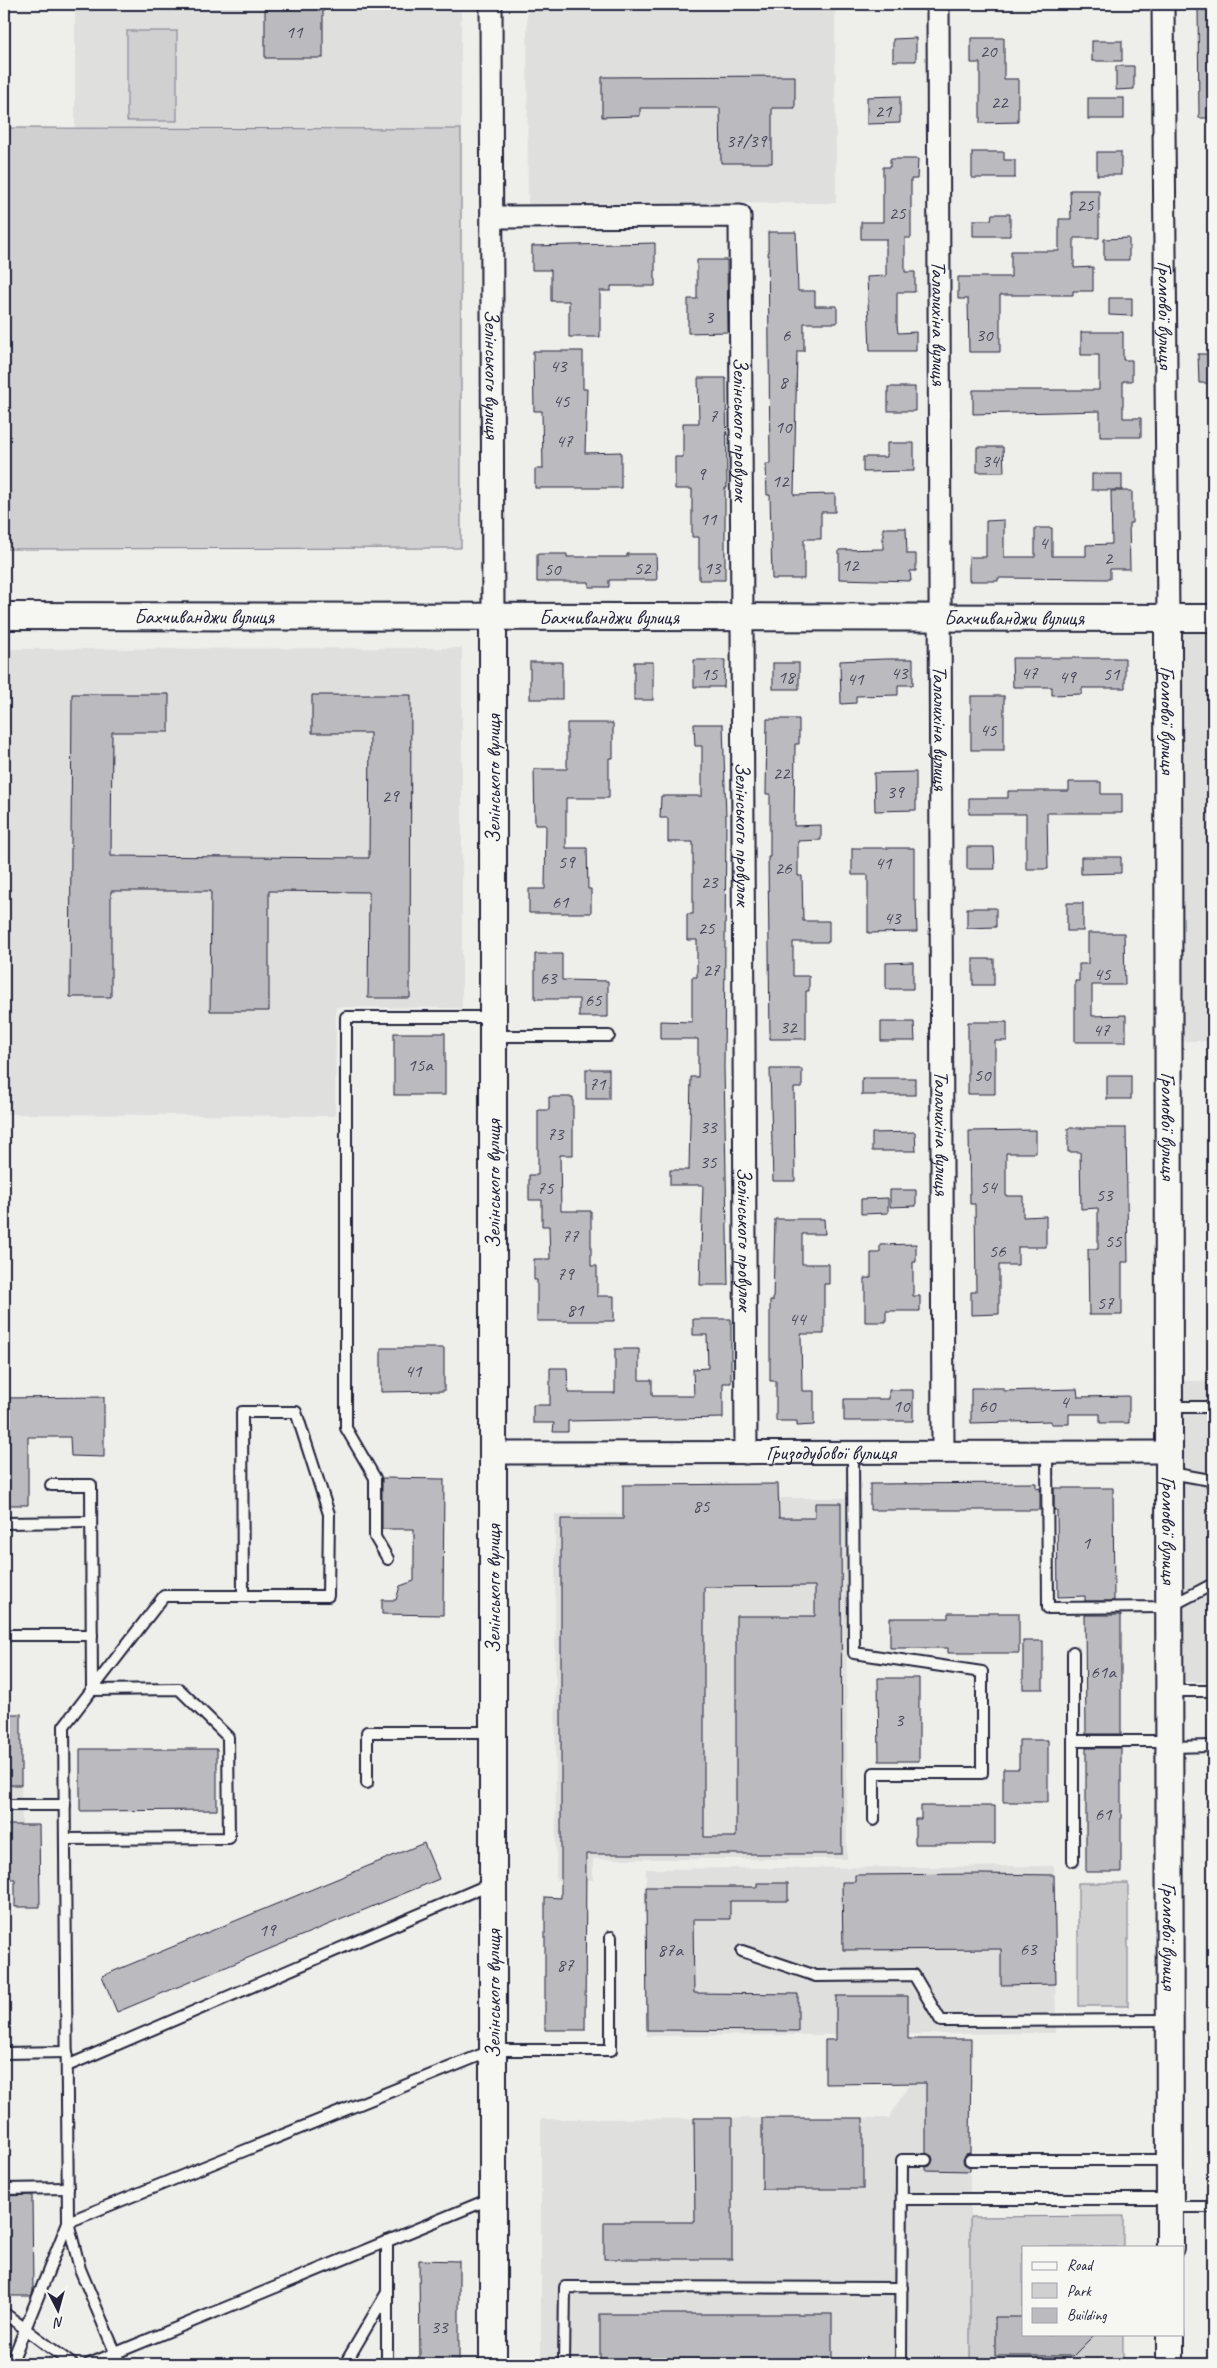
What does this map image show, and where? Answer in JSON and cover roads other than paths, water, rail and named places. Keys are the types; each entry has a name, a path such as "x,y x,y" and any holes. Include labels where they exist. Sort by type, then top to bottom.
{"street":[{"name":"Зелінського вулиця","path":"491,4 493,2364"},
{"name":"Талалихіна вулиця","path":"938,4 943,1452"},
{"name":"Громової вулиця","path":"1163,4 1168,618 1170,2246"},
{"name":"Зелінського провулок","path":"492,217 740,216 746,1453"},
{"name":"Бахчиванджи вулиця","path":"4,616 1213,618"},
{"name":"Гризодубової вулиця","path":"493,1453 1047,1452 1169,1462"},
{"path":"1170,2336 1170,2364"}],"lane":[{"path":"388,1559 375,1537 375,1478 346,1428 346,1016 609,1036"},
{"path":"1169,1407 1213,1406"},
{"path":"120,2364 80,2269 68,2222 64,1726 164,1596 243,1596 328,1596 329,1514 296,1412 242,1412 243,1596"},
{"path":"854,1452 854,1652 982,1672 982,1773 874,1773 874,1820"},
{"path":"1047,1452 1048,1608 1169,1607 1213,1584"},
{"path":"1169,1462 1213,1483"},
{"path":"51,1485 91,1485 92,1690"},
{"path":"4,1523 91,1522"},
{"path":"4,1635 92,1635"},
{"path":"1072,1652 1073,1861"},
{"path":"65,1839 229,1838 228,1737 179,1689 92,1690"},
{"path":"1169,1691 1213,1691"},
{"path":"367,1782 367,1732 493,1732"},
{"path":"1073,1741 1213,1746"},
{"path":"4,1805 65,1805"},
{"path":"67,2066 493,1883"},
{"path":"11,2364 68,2222 493,2050 611,2050 611,1937"},
{"path":"742,1951 816,1976 914,1975 941,2022 1170,2020"},
{"path":"4,2053 67,2052"},
{"path":"901,2364 902,2160 926,2160"},
{"path":"970,2160 1170,2160"},
{"path":"4,2189 68,2188"},
{"path":"89,2364 493,2198"},
{"path":"902,2199 1170,2203 1213,2207"},
{"path":"386,2242 387,2364"},
{"path":"564,2364 564,2287 902,2288"},
{"path":"345,2364 387,2293"},
{"path":"4,2313 72,2364"}]}
